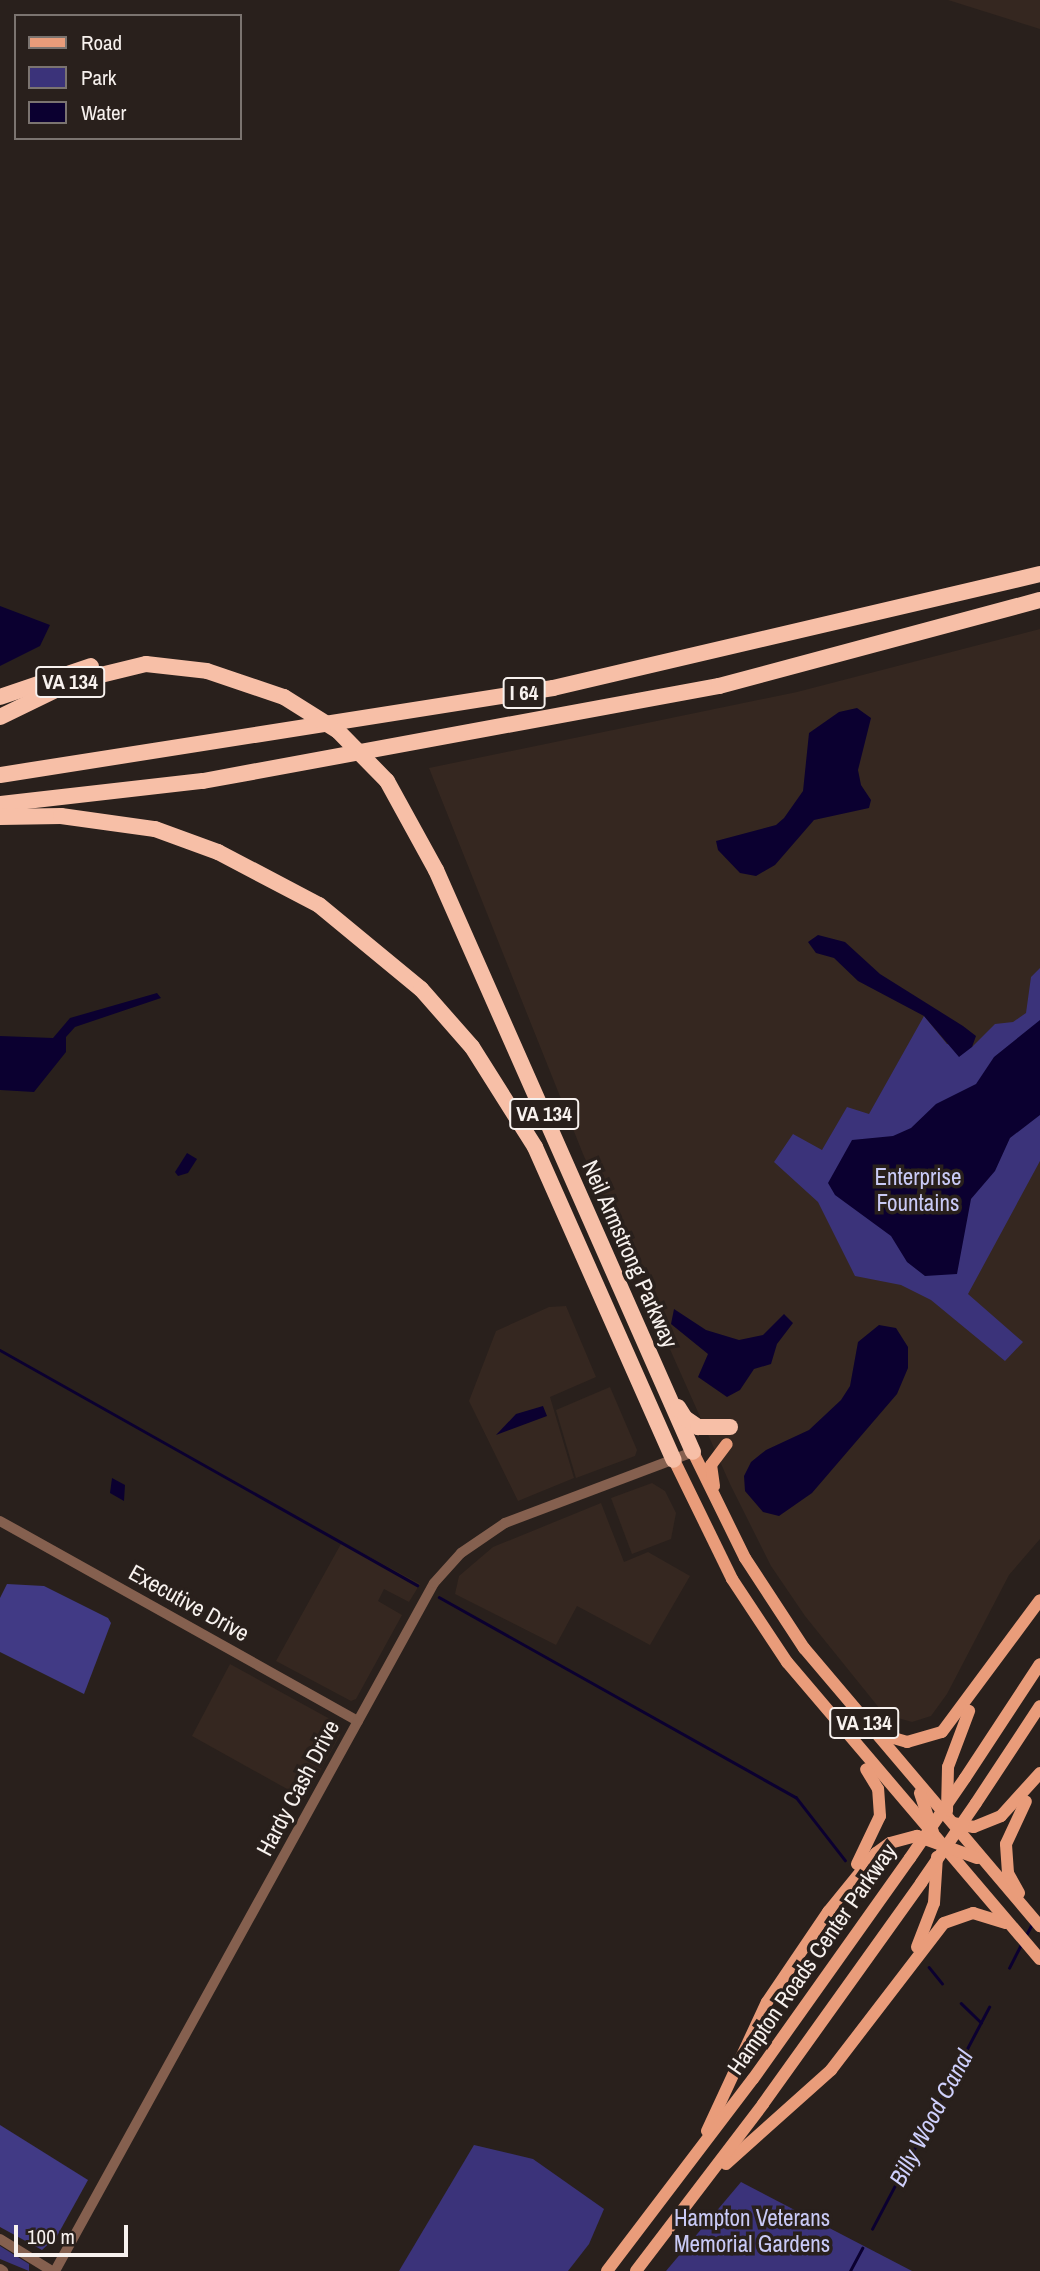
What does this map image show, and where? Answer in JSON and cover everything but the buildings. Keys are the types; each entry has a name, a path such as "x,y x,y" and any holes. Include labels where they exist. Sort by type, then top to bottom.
{"highway":[{"name":"I 64","path":"0,775 553,688 1040,574"},
{"name":"I 64","path":"0,804 203,781 719,686 1040,600"},
{"name":"Neil Armstrong Parkway","path":"0,717 72,682 146,664 207,671 284,697 338,731 387,781 436,870 693,1452"},
{"path":"0,697 85,667 146,664"},
{"name":"Neil Armstrong Parkway","path":"0,817 61,816 155,829 218,852 319,905 421,989 472,1046 535,1147 674,1460"},
{"path":"654,1363 688,1421 702,1428 730,1427"}],"main road":[{"path":"727,1444 712,1461 712,1479 772,1602"},
{"name":"Neil Armstrong Parkway","path":"693,1452 772,1602 812,1660 980,1860 1024,1904 1040,1926"},
{"name":"Neil Armstrong Parkway","path":"674,1460 732,1579 795,1673 901,1800 1037,1955"},
{"path":"812,1660 884,1735 900,1741 925,1741 942,1732 956,1718 1040,1600"},
{"path":"965,1873 947,1821 947,1782 956,1738 1030,1612"},
{"name":"Hampton Roads Center Parkway","path":"607,2271 910,1858 1040,1664"},
{"path":"671,2187 727,2093 767,2002 828,1912 874,1835 879,1796 872,1776 813,1706 795,1673"},
{"name":"Hampton Roads Center Parkway","path":"636,2271 692,2199 921,1883 1040,1706"},
{"path":"901,1800 947,1821 974,1828 996,1819 1012,1807 1040,1775"},
{"path":"1040,1775 1013,1821 1006,1844 1008,1873 1024,1904 1040,1918"},
{"path":"897,1980 931,1916 936,1840 917,1785"},
{"path":"828,1912 882,1847 910,1836 936,1840 980,1860"},
{"path":"692,2199 825,2077 938,1929 956,1916 985,1914 1012,1926"}],"street":[{"name":"Hardy Cash Drive","path":"54,2271 421,1603 461,1553 513,1520 693,1452"},
{"name":"Executive Drive","path":"0,1521 358,1721"},
{"path":"0,2239 54,2271"}],"shaded area":[{"path":"948,0 1040,0 1040,29"},
{"path":"1040,629 1040,1539 1009,1575 947,1694 931,1716 912,1722 884,1714 805,1616 771,1566 730,1484 583,1154 429,768 797,692"},
{"path":"566,1306 596,1377 550,1397 574,1478 518,1501 469,1401 496,1331 549,1307"},
{"path":"610,1387 637,1450 635,1456 576,1478 556,1410"},
{"path":"652,1483 665,1491 676,1513 671,1539 632,1554 611,1498"},
{"path":"601,1503 624,1562 648,1552 690,1576 650,1645 577,1606 556,1645 455,1594 459,1576 493,1547"},
{"path":"342,1542 420,1584 409,1602 384,1589 378,1601 402,1615 356,1699 351,1701 276,1661"},
{"path":"7,1584 44,1586 108,1618 111,1623 84,1694 0,1652 0,1598"},
{"path":"230,1664 339,1724 340,1735 305,1799 192,1736"},
{"path":"0,2125 88,2180 57,2236 42,2250 0,2227"}],"green space":[{"name":"Enterprise Fountains","path":"1040,968 1040,1161 968,1294 1023,1342 1005,1361 931,1300 901,1285 855,1276 818,1202 774,1162 793,1134 822,1150 847,1107 869,1114 924,1016 947,1044 972,1047 995,1024 1013,1022 1026,1013 1031,977"},
{"path":"474,2145 533,2159 604,2209 589,2244 568,2271 399,2271"},
{"name":"Hampton Veterans Memorial Gardens","path":"741,2182 912,2271 666,2271"},
{"path":"0,2246 29,2264 29,2271 0,2259"}],"water":[{"path":"0,606 50,625 40,646 0,666"},
{"path":"857,708 871,718 858,770 861,785 871,800 869,808 814,820 775,865 756,876 740,873 718,850 716,841 776,825 784,818 803,791 809,733 839,712"},
{"path":"818,935 845,942 880,974 963,1026 976,1036 972,1047 959,1057 924,1016 858,981 834,958 816,953 808,942"},
{"path":"157,993 161,998 75,1027 66,1037 66,1052 34,1092 0,1090 0,1036 53,1038 70,1018"},
{"path":"1040,1020 1040,1115 1010,1138 995,1171 971,1199 957,1274 925,1276 907,1262 891,1236 835,1195 828,1183 852,1140 893,1136 911,1128 936,1104 976,1084 994,1057"},
{"path":"187,1153 197,1159 188,1173 178,1176 175,1172"},
{"path":"674,1309 706,1330 739,1340 763,1335 784,1314 793,1323 777,1344 771,1364 754,1369 740,1390 727,1397 698,1377 708,1354 671,1324"},
{"path":"879,1325 896,1328 908,1347 908,1368 897,1394 812,1493 779,1516 763,1512 745,1491 744,1476 751,1462 766,1450 809,1430 841,1400 850,1386 858,1342"},
{"path":"543,1406 547,1416 496,1435 516,1414"},
{"path":"112,1478 125,1485 124,1501 110,1493"}],"waterway":[{"path":"0,1350 417,1585"},
{"path":"439,1597 796,1797 845,1860"},
{"name":"Billy Wood Canal","path":"1025,1937 1032,1924"},
{"name":"Billy Wood Canal","path":"1009,1968 1022,1943"},
{"path":"929,1967 942,1983"},
{"path":"961,2003 981,2022"},
{"name":"Billy Wood Canal","path":"872,2229 989,2007"},
{"name":"Billy Wood Canal","path":"850,2271 862,2248"}]}
